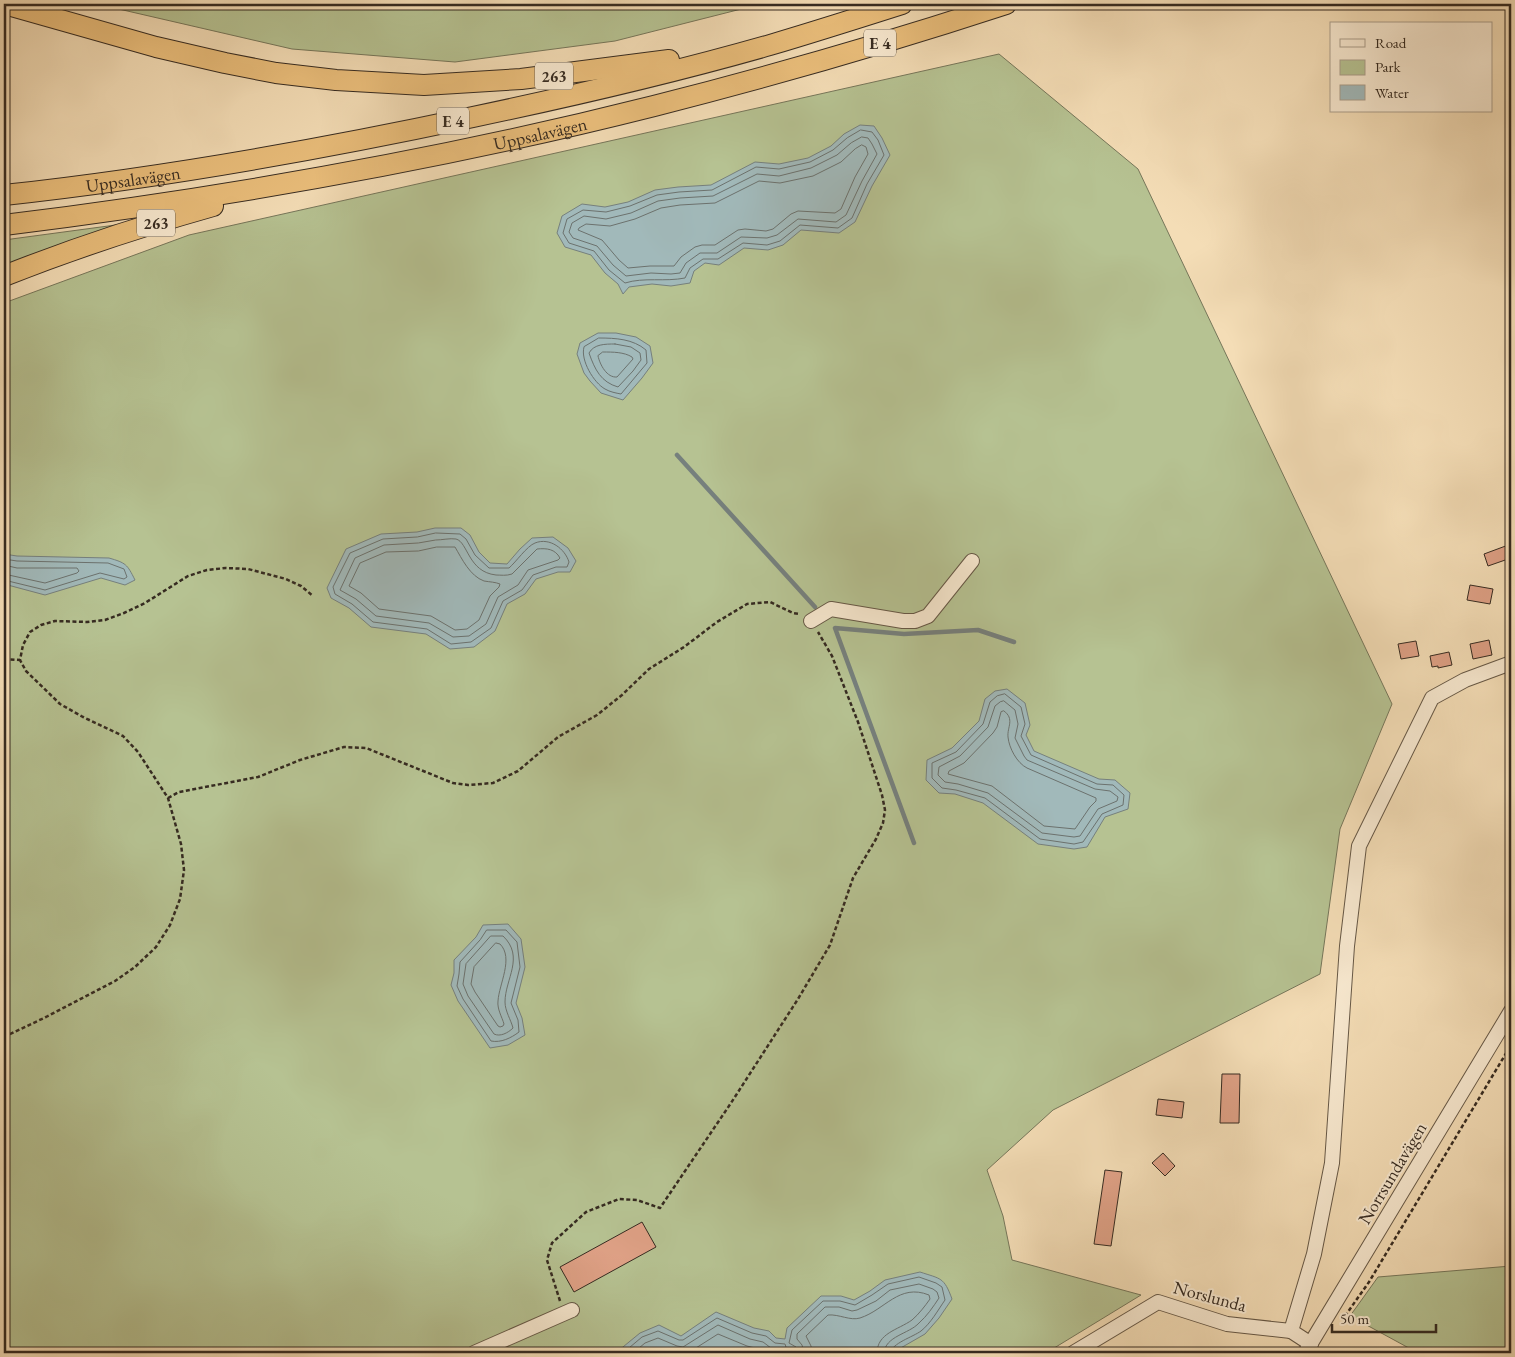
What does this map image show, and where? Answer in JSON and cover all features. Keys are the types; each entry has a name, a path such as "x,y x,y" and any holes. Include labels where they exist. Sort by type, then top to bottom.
{"highway":[{"name":"263","path":"4,4 156,47 276,73 336,80 424,85 521,79 770,45"},
{"name":"Uppsalavägen","path":"4,195 226,164 527,106 642,79 770,45 902,4"},
{"name":"Uppsalavägen","path":"4,225 126,209 312,179 533,134 653,106 846,53 920,32 1006,4"},
{"name":"263","path":"4,276 145,227 312,179"}],"street":[{"path":"811,621 831,609 903,621 915,621 928,616 972,561"},
{"path":"1308,1349 1291,1331 1314,1254 1332,1163 1346,946 1359,846 1432,698 1465,680 1511,662"},
{"name":"Norrsundavägen","path":"1308,1349 1511,1011"},
{"name":"Norslunda","path":"1073,1353 1158,1302 1227,1324 1291,1331"},
{"path":"474,1353 568,1311"}],"path":[{"path":"4,1037 115,981 135,967 156,947 170,925 180,899 184,870 181,844 168,798 138,752 123,736 83,718 60,704 26,671 20,660 23,645 30,632 41,625 55,621 87,622 105,620 145,603 188,576 207,570 248,568 301,586 313,596"},
{"path":"168,798 179,792 258,777 300,760 344,747 366,748 453,783 468,785 493,784 518,771 558,737 597,715 650,670 717,622 747,604 770,602 793,613 802,615 811,621 832,656 858,722 882,795 885,810 883,822 876,839 853,878 830,945 798,999 736,1095 660,1208 637,1200 619,1199 586,1212 552,1243 547,1260 568,1311"},
{"path":"4,659 20,660"},
{"path":"1340,1322 1369,1282 1511,1045"}],"green space":[{"path":"97,4 761,4 615,41 455,62 292,49"},
{"path":"999,54 1138,169 1392,704 1340,829 1320,974 1053,1110 987,1170 1003,1216 1012,1260 1141,1295 1046,1353 4,1353 4,303 189,235"},
{"path":"138,222 4,266 4,240"},
{"path":"1511,1266 1511,1353 1418,1353 1350,1316 1378,1277"}],"water":[{"path":"860,125 874,126 890,155 872,186 855,222 839,233 801,230 783,245 768,250 744,248 719,265 705,263 694,271 690,283 671,286 652,284 629,287 623,294 618,284 605,273 591,255 565,247 557,233 562,216 582,204 605,207 628,202 655,190 711,185 755,162 779,164 808,158 831,146 844,134"},
{"path":"598,333 616,333 636,337 650,346 653,363 623,400 601,393 584,373 577,354 580,343"},
{"path":"435,528 461,528 470,535 479,552 490,563 507,564 532,538 553,537 568,548 576,561 570,572 558,572 536,579 525,594 507,604 495,631 474,647 450,649 426,634 371,627 349,608 331,598 327,588 346,549 381,534 417,532"},
{"path":"4,554 17,556 109,558 125,565 135,580 125,585 101,578 45,595 4,584"},
{"path":"1007,689 1025,703 1030,725 1026,735 1034,751 1099,779 1115,780 1130,793 1128,809 1105,817 1087,847 1074,849 1038,844 983,803 955,794 939,793 926,780 927,760 952,748 979,721 985,699 995,691"},
{"path":"508,924 521,939 525,967 516,1003 522,1018 525,1035 508,1045 490,1048 458,1001 451,985 454,973 454,960 476,937 483,925"},
{"path":"920,1272 941,1280 947,1286 952,1299 925,1334 892,1353 794,1353 792,1350 787,1353 618,1353 640,1333 659,1325 681,1336 716,1312 754,1328 769,1331 776,1338 785,1339 787,1328 821,1296 841,1296 854,1300 885,1280"}],"building":[{"path":"1511,544 1511,558 1488,566 1484,554"},
{"path":"1470,585 1493,589 1490,604 1467,600"},
{"path":"1489,640 1492,655 1473,659 1470,644"},
{"path":"1416,641 1419,656 1401,659 1398,644"},
{"path":"1449,652 1452,665 1438,668 1438,666 1432,667 1430,656"},
{"path":"1222,1074 1240,1074 1239,1123 1220,1123"},
{"path":"1158,1099 1184,1102 1182,1118 1156,1115"},
{"path":"1163,1153 1175,1166 1165,1176 1152,1163"},
{"path":"1105,1170 1122,1172 1111,1246 1094,1244"},
{"path":"642,1222 656,1247 574,1292 560,1267"}],"waterway":[{"path":"677,455 815,607"},
{"path":"914,843 835,628 904,634 978,630 1014,642"}]}
